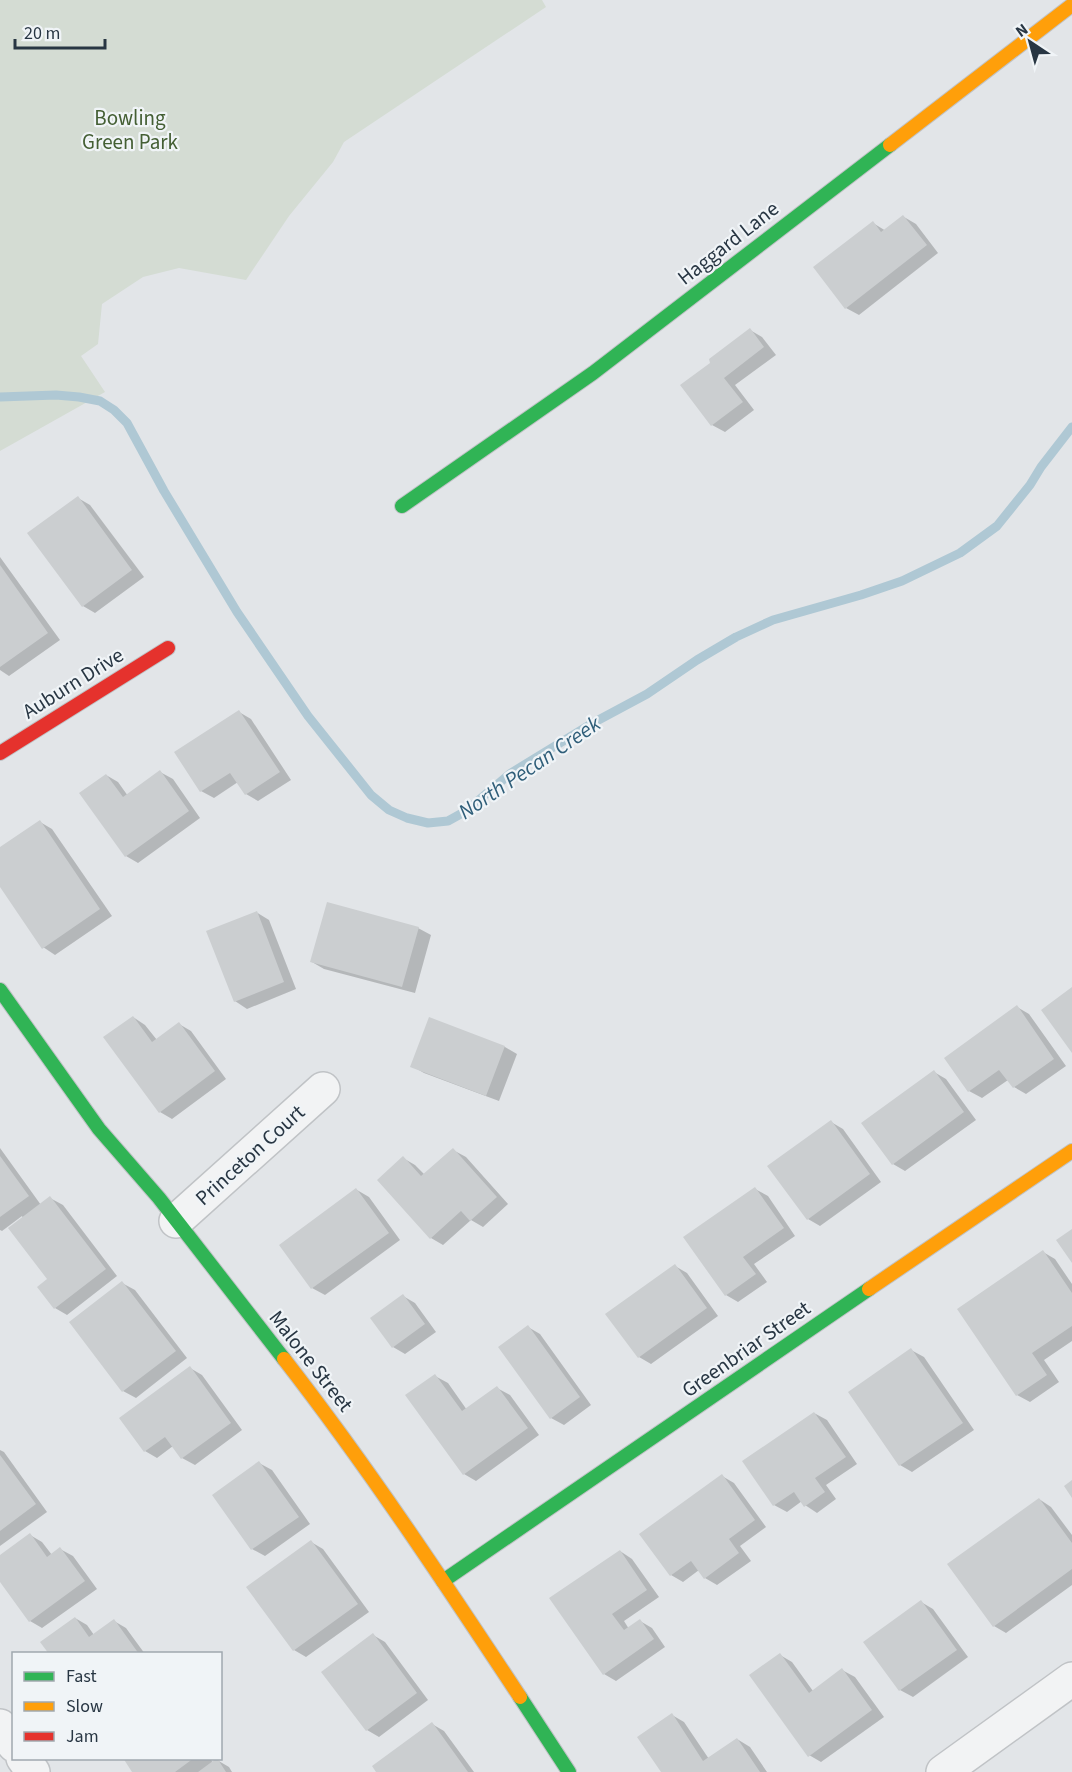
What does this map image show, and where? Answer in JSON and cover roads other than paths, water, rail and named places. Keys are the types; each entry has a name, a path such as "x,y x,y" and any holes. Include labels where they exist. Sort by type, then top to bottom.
{"street":[{"name":"Haggard Lane","path":"402,506 593,373 1072,4"},
{"name":"Auburn Drive","path":"0,753 168,648"},
{"name":"Malone Street","path":"0,990 99,1129 159,1198 330,1418 443,1581 569,1772"},
{"name":"Princeton Court","path":"176,1221 323,1089"},
{"name":"Greenbriar Street","path":"443,1581 1072,1151"},
{"path":"944,1772 1072,1679"},
{"path":"0,1726 12,1742"}],"waterway":[{"name":"North Pecan Creek","path":"0,397 56,395 79,397 100,401 114,410 127,423 164,491 237,612 308,716 371,795 389,810 407,818 428,823 448,821 466,811 511,773 591,724 647,694 736,637 773,620 902,581 960,553 997,526 1072,427"}],"park label":[{"name":"Bowling Green Park","path":"130,130"}]}
